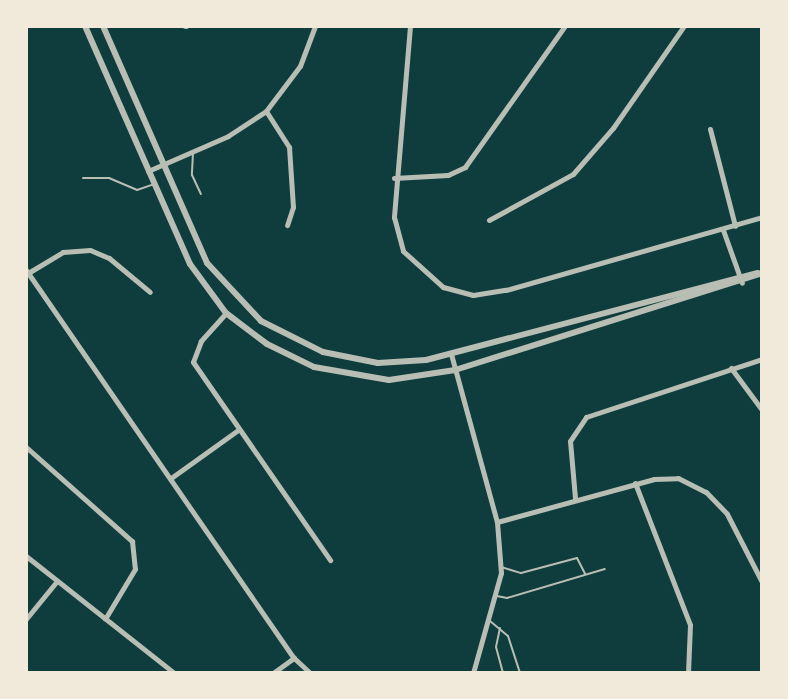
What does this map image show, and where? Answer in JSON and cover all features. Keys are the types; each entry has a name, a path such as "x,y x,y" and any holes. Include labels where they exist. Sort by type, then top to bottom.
{"street":[{"path":"85,26 181,248 226,313 291,358 339,374 389,380 455,370 742,283 762,273 739,275 451,354 403,363 352,360 302,344 261,321 207,263 103,26"},
{"path":"148,171 266,111 300,66 315,26"},
{"path":"410,26 394,178 394,217 403,251 430,281 456,293 506,290 762,217"},
{"path":"394,178 448,175 465,167 565,26"},
{"path":"489,220 573,174 613,128 684,26"},
{"path":"266,111 289,147 293,207 287,225"},
{"path":"710,129 735,226"},
{"path":"723,230 742,283"},
{"path":"150,292 109,258 90,250 63,252 27,271 294,658 310,673"},
{"path":"226,313 201,341 193,362 330,560"},
{"path":"451,354 497,522 501,567 473,673"},
{"path":"575,498 570,441 586,417 762,359"},
{"path":"731,368 762,410"},
{"path":"171,478 238,430"},
{"path":"26,447 132,541 135,569 105,619"},
{"path":"497,522 635,483 678,478 706,492 739,531 762,582"},
{"path":"635,483 690,625 688,673"},
{"path":"26,556 174,673"},
{"path":"26,619 57,581"},
{"path":"273,673 294,658"}],"lane":[{"path":"192,151 192,175 201,194"},
{"path":"83,178 109,178 137,190 154,184"},
{"path":"501,567 521,573 577,558 585,575"},
{"path":"495,596 507,598 605,569"},
{"path":"489,620 508,636 520,673"},
{"path":"500,627 496,647 503,673"}]}
